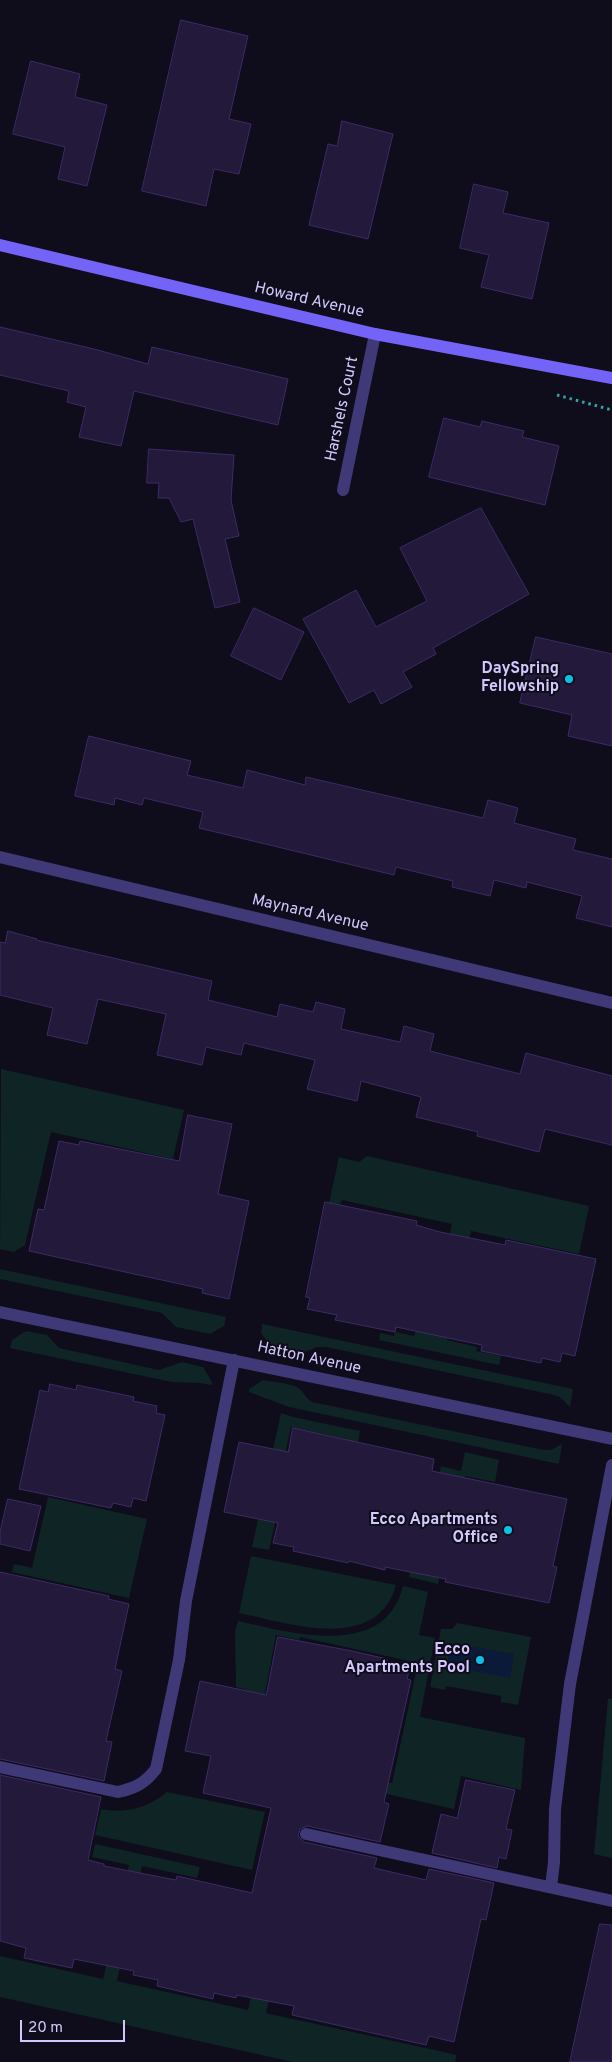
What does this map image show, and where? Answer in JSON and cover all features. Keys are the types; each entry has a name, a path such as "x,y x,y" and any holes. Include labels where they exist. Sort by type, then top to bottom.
{"street":[{"name":"Howard Avenue","path":"0,245 375,334 612,378"},
{"name":"Harshels Court","path":"343,490 375,334"},
{"name":"Maynard Avenue","path":"0,857 612,1003"},
{"name":"Hatton Avenue","path":"0,1312 612,1439"},
{"path":"0,1767 118,1792 134,1789 147,1781 156,1769 179,1660 186,1600 234,1360"},
{"path":"551,1888 554,1862 555,1809 570,1684 612,1465"},
{"path":"306,1834 612,1901"}],"green space":[{"path":"1,1069 184,1110 173,1159 51,1132 25,1245 14,1252 0,1249"},
{"path":"367,1156 589,1206 579,1254 471,1231 447,1340 477,1347 476,1351 501,1356 499,1365 379,1340 380,1333 394,1336 395,1332 414,1336 416,1330 429,1332 452,1224 342,1200 340,1205 329,1203 339,1157 359,1162"},
{"path":"0,1269 226,1317 224,1326 210,1334 176,1327 162,1313 0,1279"},
{"path":"262,1324 573,1389 570,1407 560,1397 554,1395 326,1347 317,1347 305,1352 271,1347 261,1333"},
{"path":"26,1331 47,1335 59,1348 159,1370 182,1362 203,1367 212,1385 172,1382 10,1348 12,1340"},
{"path":"263,1380 297,1387 312,1402 544,1450 551,1450 562,1444 559,1464 289,1407 249,1392 249,1389"},
{"path":"281,1413 360,1431 358,1444 347,1442 347,1439 291,1427 280,1478 285,1479 269,1550 252,1547"},
{"path":"465,1452 499,1460 495,1482 465,1476 454,1510 438,1584 409,1577 424,1507 432,1508 441,1466 461,1471"},
{"path":"48,1497 147,1519 129,1598 12,1572 14,1564 32,1568"},
{"path":"251,1556 396,1585 386,1606 370,1620 351,1627 329,1629 282,1623 239,1613"},
{"path":"403,1586 428,1592 419,1635 435,1638 420,1717 525,1738 521,1790 461,1776 454,1809 324,1780 326,1769 392,1783 418,1663 300,1637 299,1640 276,1635 263,1704 243,1712 247,1690 236,1687 235,1631 238,1621 308,1635 333,1636 356,1633 377,1625 393,1609"},
{"path":"457,1623 531,1637 518,1705 501,1702 501,1696 446,1686 445,1690 430,1687 441,1629 452,1629"},
{"path":"608,1698 612,1699 612,1858 594,1854"},
{"path":"167,1792 265,1812 252,1870 95,1835 101,1809 119,1811 144,1806"},
{"path":"95,1844 200,1867 197,1878 142,1866 117,1981 248,2010 274,1893 292,1897 266,2013 457,2055 455,2062 293,2062 0,1997 0,1956 103,1979 129,1865 92,1857"}],"water":[{"name":"Ecco Apartments Pool","path":"451,1643 514,1654 510,1678 447,1666"}],"building":[{"path":"181,20 248,36 229,119 251,124 239,174 214,169 206,206 142,191"},
{"path":"31,61 80,74 75,97 107,105 87,186 58,179 65,147 13,134"},
{"path":"342,121 393,134 368,239 309,225 328,144 337,146"},
{"path":"474,184 508,192 503,213 549,223 532,299 481,287 489,255 460,248"},
{"path":"0,327 148,364 152,347 288,379 278,425 134,391 121,446 79,437 86,407 67,402 69,391 0,375"},
{"path":"444,418 480,427 482,421 524,431 522,437 559,446 545,505 429,477"},
{"path":"149,449 234,455 231,500 239,536 225,539 240,602 215,608 193,519 181,522 169,498 158,498 159,483 147,483"},
{"path":"481,508 529,594 433,648 436,654 403,672 412,687 381,704 374,690 349,703 303,619 356,590 376,627 427,601 400,548"},
{"path":"254,608 304,632 281,680 231,656"},
{"name":"DaySpring Fellowship","path":"536,637 612,654 612,746 568,736 572,715 520,703"},
{"path":"89,736 191,761 187,775 243,788 247,770 305,785 306,777 483,818 488,800 518,808 514,823 576,839 573,850 612,859 612,927 576,918 582,896 527,882 526,888 494,880 490,896 452,887 453,881 396,867 394,875 199,828 203,812 144,798 142,805 115,798 114,805 75,796"},
{"path":"8,931 36,940 212,981 208,1000 277,1017 280,1004 313,1012 316,1002 345,1009 341,1029 400,1042 404,1026 434,1034 430,1051 520,1074 526,1053 612,1076 612,1145 545,1129 539,1152 477,1136 478,1132 416,1117 421,1097 361,1081 357,1101 307,1089 315,1060 244,1043 241,1055 206,1047 202,1065 157,1055 166,1014 98,999 87,1044 47,1035 53,1008 0,995 0,942 5,943"},
{"path":"188,1115 232,1124 218,1194 249,1201 229,1299 202,1293 203,1289 29,1251 38,1209 44,1210 59,1141 79,1145 80,1141 179,1161"},
{"path":"325,1202 417,1221 416,1225 440,1232 505,1245 506,1240 596,1259 575,1356 562,1353 560,1362 542,1358 541,1363 481,1351 482,1345 396,1327 395,1332 335,1320 337,1315 307,1309 310,1298 306,1297"},
{"path":"50,1384 76,1390 77,1385 134,1397 133,1401 157,1406 156,1413 165,1415 146,1501 133,1498 131,1507 113,1503 111,1508 19,1489 40,1390 48,1392"},
{"path":"293,1428 434,1459 432,1471 567,1499 553,1566 557,1567 549,1603 445,1582 446,1579 385,1567 385,1570 349,1561 348,1563 293,1551 294,1547 273,1543 278,1523 224,1512 239,1442 288,1452"},
{"path":"8,1499 41,1506 30,1551 0,1544 0,1532"},
{"path":"0,1572 109,1596 108,1599 129,1604 115,1669 122,1671 106,1741 112,1742 104,1781 0,1759"},
{"path":"278,1637 352,1651 387,1659 387,1662 410,1667 407,1679 411,1680 384,1802 389,1804 380,1842 307,1826 300,1829 298,1836 304,1842 377,1858 374,1868 426,1880 429,1869 494,1883 486,1920 481,1919 454,2042 429,2036 426,2045 292,2015 294,2006 237,1995 236,1998 214,1993 213,1999 157,1986 158,1980 133,1975 134,1971 74,1959 72,1968 24,1958 26,1948 0,1941 0,1775 101,1797 88,1860 104,1864 104,1866 176,1880 177,1876 252,1893 271,1808 203,1793 211,1756 185,1751 200,1681 266,1695"},
{"path":"466,1780 515,1790 506,1829 512,1830 506,1859 499,1857 497,1868 432,1853 441,1814 457,1818"},
{"path":"600,1924 612,1925 612,2062 570,2062"}],"place":[{"name":"DaySpring Fellowship","path":"569,679"},
{"name":"Ecco Apartments Office","path":"508,1530"},
{"name":"Ecco Apartments Pool","path":"480,1660"}]}
